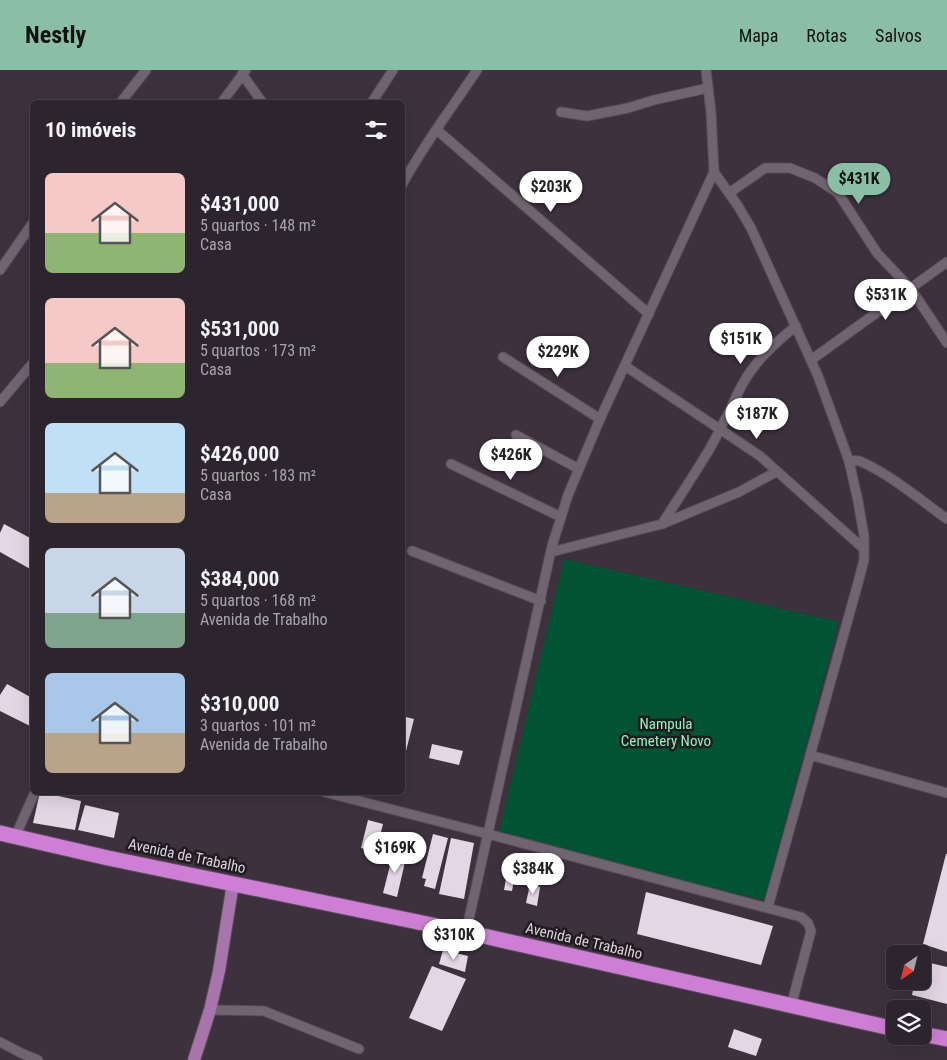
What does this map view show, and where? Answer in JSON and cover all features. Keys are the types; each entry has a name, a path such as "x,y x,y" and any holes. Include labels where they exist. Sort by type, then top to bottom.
{"highway":[{"name":"Avenida de Trabalho","path":"7,835 466,932 886,1027"},
{"path":"931,1036 947,1039"}],"main road":[{"path":"194,1060 210,1010 219,971 233,883"}],"street":[{"path":"123,100 146,70"},
{"path":"373,100 393,70"},
{"path":"405,180 418,156 477,70"},
{"path":"466,932 551,552 561,517 600,419 671,268 685,231 714,172 706,70"},
{"path":"223,100 244,72 261,100"},
{"path":"561,112 586,116 628,108 708,88"},
{"path":"437,130 649,314"},
{"path":"729,193 765,168 790,168 815,178 838,194 877,254 911,289 947,343"},
{"path":"714,172 751,228 811,360 849,461 864,536 864,560 768,907"},
{"path":"0,270 30,227"},
{"path":"811,360 947,262"},
{"path":"662,524 693,478 743,384 776,342 796,326"},
{"path":"503,357 600,419"},
{"path":"0,402 30,366"},
{"path":"624,366 760,456 864,549"},
{"path":"516,435 579,469"},
{"path":"849,461 864,462 947,519"},
{"path":"451,464 561,517"},
{"path":"551,552 651,528 738,492 776,472"},
{"path":"412,551 541,600"},
{"path":"810,755 947,793"},
{"path":"7,835 33,795"},
{"path":"336,795 801,917 808,922 811,931 791,1006"},
{"path":"210,1010 264,1011 359,1049"},
{"path":"0,1042 38,1060"}],"green space":[{"name":"Nampula Cemetery Novo","path":"564,559 839,622 764,900 497,841"}],"building":[{"path":"4,524 30,538 30,569 0,552 0,533"},
{"path":"7,684 30,697 30,726 0,711 0,695"},
{"path":"405,717 414,719 405,751"},
{"path":"432,744 463,751 459,765 429,758"},
{"path":"39,795 54,795 81,801 75,830 33,823"},
{"path":"85,805 119,813 114,838 78,830"},
{"path":"368,820 383,824 376,852 361,848"},
{"path":"433,834 448,838 435,889 424,886 426,879 422,878"},
{"path":"451,838 474,843 464,899 439,894"},
{"path":"394,850 407,853 397,897 383,893"},
{"path":"947,854 947,952 931,947 931,945 923,944"},
{"path":"508,867 516,869 512,891 504,890"},
{"path":"530,884 540,887 537,906 526,903"},
{"path":"646,892 773,926 761,965 637,934"},
{"path":"443,950 468,956 465,972 439,964"},
{"path":"931,963 947,967 947,1004 912,995 913,990 931,990"},
{"path":"432,966 466,979 442,1031 409,1018"},
{"path":"734,1029 762,1039 756,1056 728,1047"}]}
